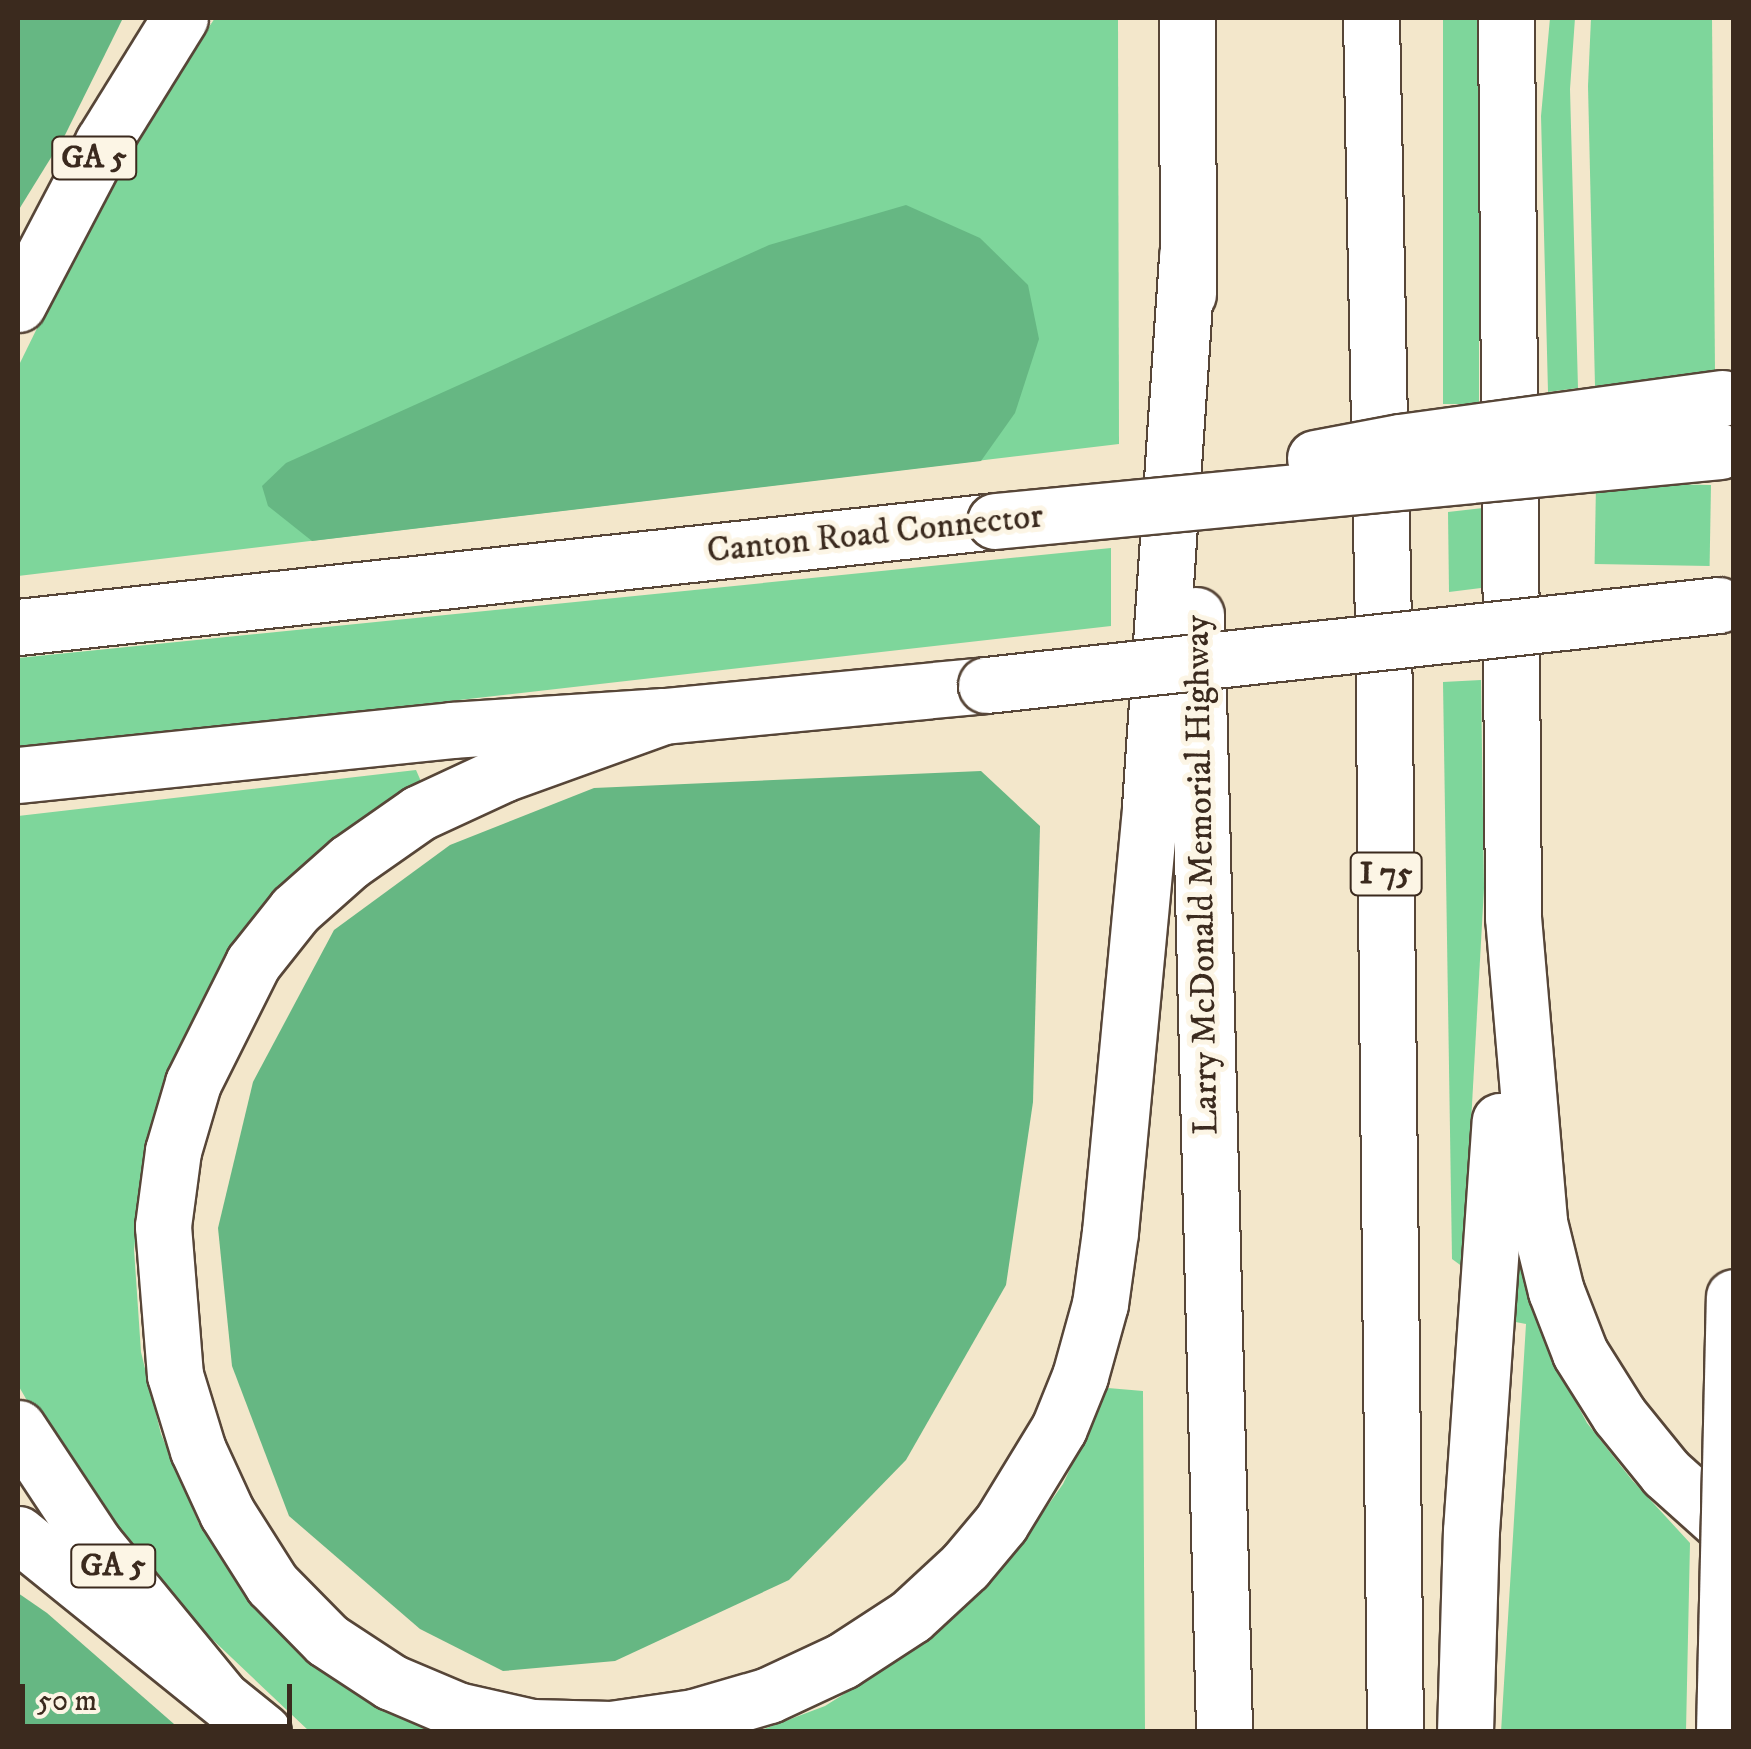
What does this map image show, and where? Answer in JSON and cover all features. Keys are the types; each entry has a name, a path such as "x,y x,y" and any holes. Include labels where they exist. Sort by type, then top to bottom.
{"highway":[{"name":"GA 5","path":"18,304 103,142 180,18"},
{"name":"Larry McDonald Memorial Highway","path":"1187,18 1187,257 1224,1732"},
{"name":"I 75","path":"1371,18 1383,625 1395,1732"},
{"path":"1506,18 1513,916 1538,1222 1556,1291 1580,1353 1619,1416 1666,1473 1734,1534"},
{"path":"1508,95 1516,18"},
{"path":"664,716 503,774 419,812 349,862 296,910 253,963 192,1084 173,1151 163,1226 174,1374 192,1431 227,1513 272,1584 327,1640 391,1682 458,1710 532,1728 611,1729 694,1718 769,1695 842,1660 911,1616 965,1566 1001,1523 1059,1428 1080,1376 1100,1304 1110,1232 1150,806 1187,257"},
{"name":"Canton Road Connector","path":"18,627 1078,512 1727,424"},
{"path":"18,775 451,730 664,716 986,685 1726,604"},
{"path":"1465,1732 1471,1531 1513,916"},
{"path":"1724,1732 1734,1298"},
{"name":"GA 5","path":"18,1428 94,1543 219,1695 263,1732"},
{"path":"18,1534 219,1695"}],"green space":[{"path":"18,18 123,18 65,135 18,211"},
{"path":"215,18 1118,18 1119,444 18,576 18,367 72,257 173,80"},
{"path":"1443,18 1479,18 1479,404 1443,404"},
{"path":"1550,18 1575,18 1570,89 1578,388 1548,392 1541,116"},
{"path":"1591,18 1712,18 1715,372 1595,386 1588,86"},
{"path":"906,205 980,238 1028,285 1039,339 1015,413 981,461 312,541 268,506 262,486 286,463 769,245"},
{"path":"1596,483 1711,485 1710,566 1595,564"},
{"path":"1483,508 1481,588 1449,592 1448,512"},
{"path":"1111,548 1111,626 18,750 18,658"},
{"path":"1481,680 1484,888 1463,1267 1452,1259 1443,682"},
{"path":"416,770 423,786 224,963 177,1052 146,1161 134,1249 141,1352 161,1434 199,1524 237,1584 296,1651 369,1699 437,1731 309,1731 157,1587 72,1478 18,1385 18,816"},
{"path":"981,771 1040,826 1033,1102 1006,1285 906,1460 789,1580 615,1661 503,1671 420,1629 289,1516 232,1366 218,1228 253,1082 334,930 450,845 594,788"},
{"path":"1525,1242 1544,1324 1563,1378 1587,1423 1690,1543 1686,1731 1501,1732 1526,1324 1505,1320 1507,1244"},
{"path":"1108,1388 1143,1391 1145,1731 756,1732 825,1706 895,1662 961,1608 1020,1545 1063,1484"},
{"path":"18,1593 47,1613 182,1731 18,1731"}]}
